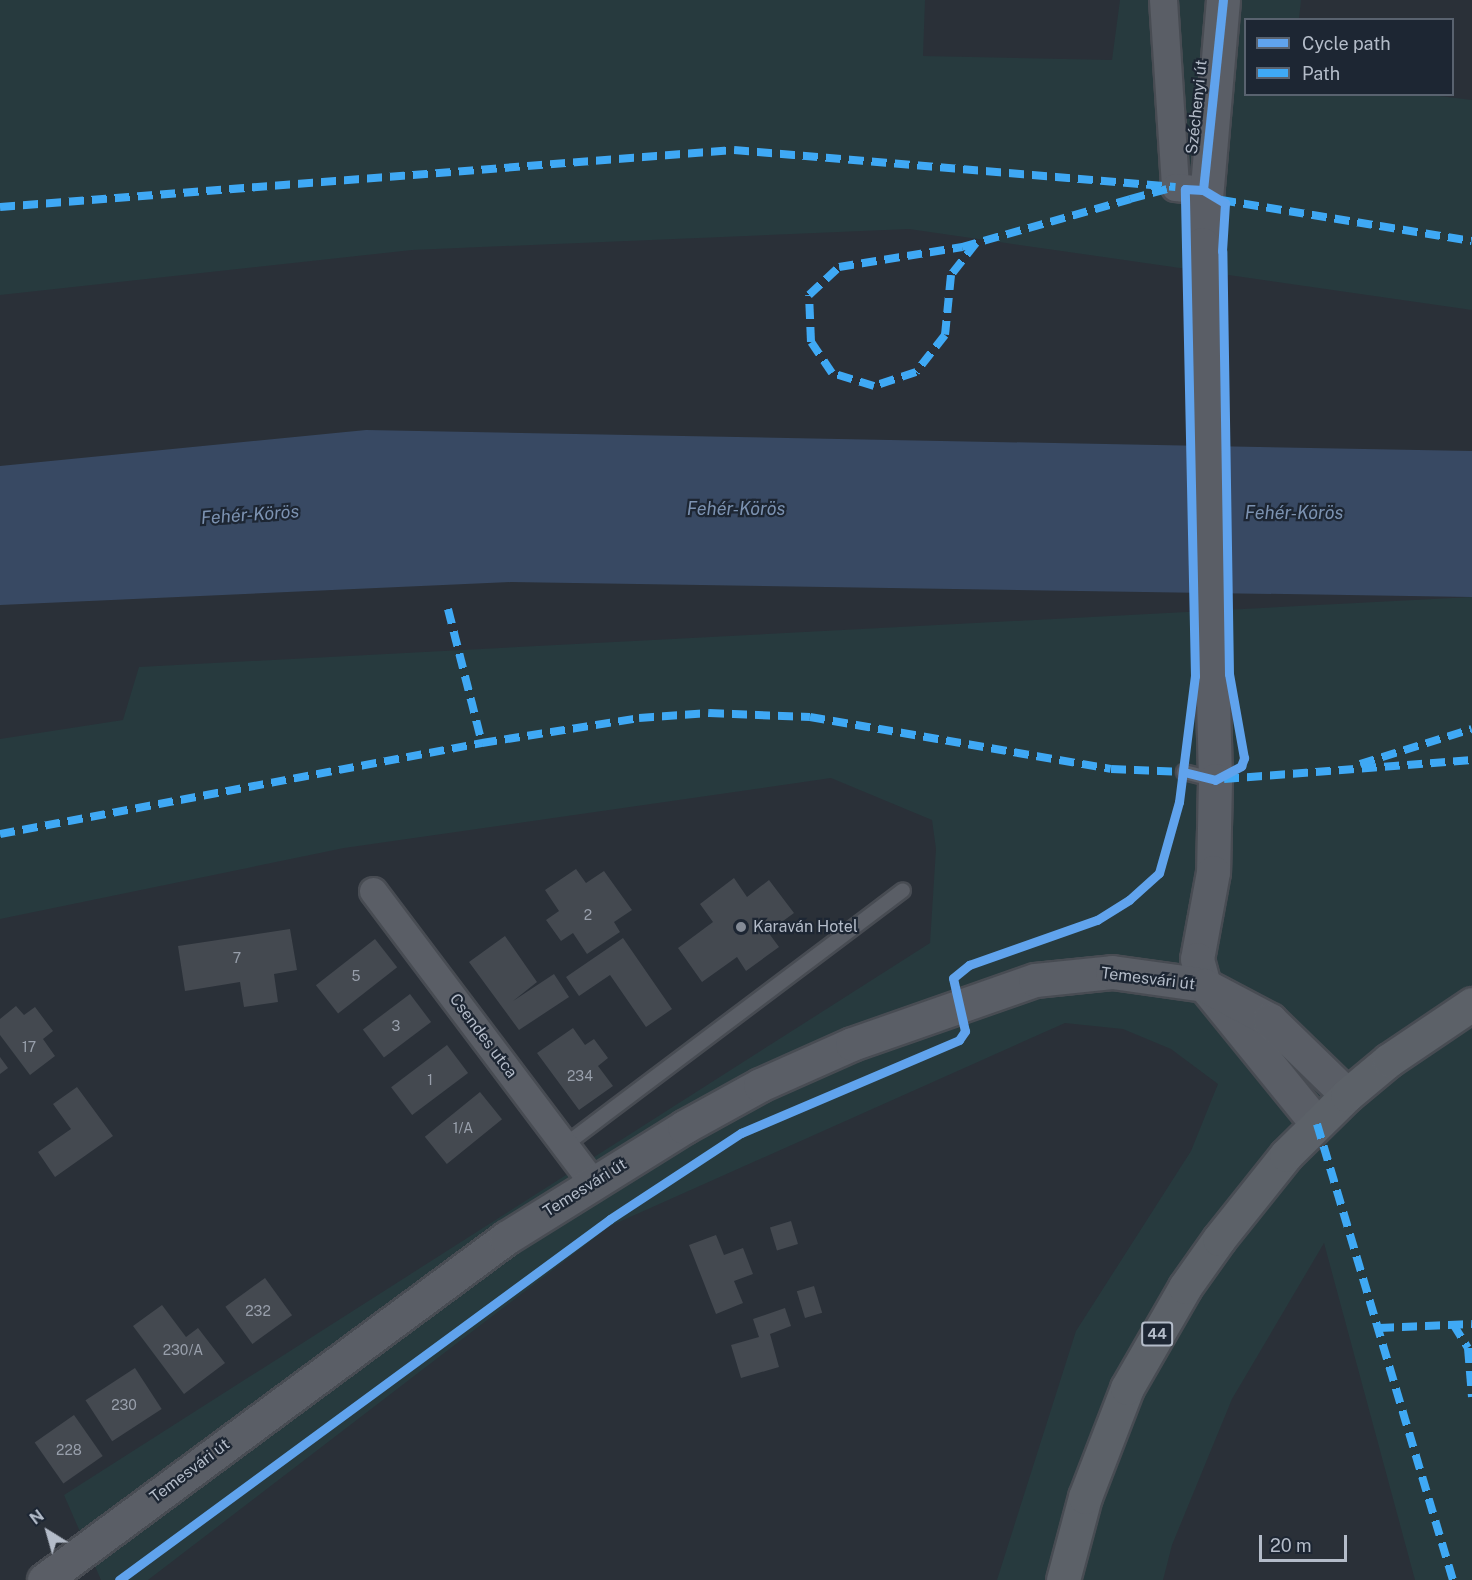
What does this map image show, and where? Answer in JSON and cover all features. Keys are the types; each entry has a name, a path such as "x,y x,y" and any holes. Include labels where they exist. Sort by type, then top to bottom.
{"main road":[{"name":"44","path":"1063,1580 1105,1440 1149,1347 1185,1287 1251,1194 1347,1095 1389,1060 1472,1004"}],"street":[{"name":"Széchenyi út","path":"1163,0 1175,187 1203,190"},
{"name":"Széchenyi út","path":"1204,985 1197,959 1213,872 1215,780 1202,244 1203,190 1223,0"},
{"name":"Csendes utca","path":"373,891 592,1182"},
{"name":"Temesvári út","path":"59,1575 506,1238 592,1182 760,1085 852,1044 1035,980 1112,972 1204,985 1270,1020 1347,1095"},
{"name":"Temesvári út","path":"1204,985 1317,1124"}],"lane":[{"path":"1184,772 1215,780"},
{"path":"565,1144 903,890"}],"green space":[{"path":"0,0 925,0 923,56 1112,60 1120,0 1301,0 1299,18 1244,18 1244,96 1439,96 1472,100 1472,310 909,229 412,250 0,295"},
{"path":"1472,597 1472,1580 1415,1580 1324,1243 1232,1399 1172,1545 1163,1580 997,1580 1076,1331 1191,1151 1218,1084 1171,1049 1123,1029 1065,1023 610,1226 148,1580 101,1580 64,1495 930,943 936,849 932,820 831,778 344,848 0,919 0,739 123,720 139,667"}],"water":[{"name":"Fehér-Körös","path":"366,430 1472,451 1472,597 511,582 0,605 0,466"}],"building":[{"path":"576,869 586,883 604,871 632,910 614,922 620,932 587,954 573,933 561,941 546,920 559,911 545,890"},
{"name":"Karaván Hotel","path":"734,878 747,897 769,880 794,913 768,932 779,947 746,971 737,957 702,982 678,948 713,922 700,904"},
{"path":"290,929 297,970 274,974 278,1002 244,1007 240,982 185,991 178,946"},
{"path":"505,936 537,982 513,1001 554,974 569,997 519,1030 469,962"},
{"path":"623,938 672,1009 646,1027 610,975 579,996 566,977"},
{"path":"375,939 397,967 338,1014 316,985"},
{"path":"410,994 431,1022 384,1057 363,1030"},
{"path":"16,1006 24,1015 35,1007 53,1031 43,1039 55,1056 30,1075 0,1035 0,1019"},
{"path":"573,1028 585,1045 594,1039 608,1058 598,1066 613,1086 579,1110 537,1053"},
{"path":"447,1045 468,1073 412,1115 391,1087"},
{"path":"0,1057 8,1068 0,1074"},
{"path":"77,1087 113,1136 55,1177 38,1152 71,1129 53,1104"},
{"path":"480,1092 502,1119 447,1164 425,1137"},
{"path":"791,1221 798,1244 777,1250 770,1227"},
{"path":"716,1235 724,1255 743,1248 753,1274 734,1281 743,1303 716,1314 689,1245"},
{"path":"265,1278 292,1315 252,1344 225,1307"},
{"path":"814,1286 822,1313 805,1318 797,1291"},
{"path":"162,1305 186,1337 198,1328 225,1363 184,1394 133,1326"},
{"path":"785,1308 791,1326 770,1334 779,1367 741,1378 731,1345 759,1337 753,1319"},
{"path":"135,1368 162,1409 112,1441 86,1400"},
{"path":"74,1415 103,1456 63,1483 35,1443"}],"marked path":[{"path":"0,207 734,150 1175,187"},
{"path":"976,243 951,275 945,335 916,372 874,386 832,373 811,342 809,295 839,267 962,247 1130,199 1167,189"},
{"path":"1221,200 1472,241"},
{"path":"448,609 482,743"},
{"path":"0,834 482,743 639,718 709,713 810,717 1111,769 1184,772"},
{"path":"1360,764 1472,729"},
{"path":"1224,779 1472,760"},
{"path":"1317,1124 1453,1580"},
{"path":"1453,1324 1468,1348 1472,1397"},
{"path":"1379,1328 1472,1324"}],"cycle path":[{"path":"1203,190 1223,0"},
{"path":"119,1580 610,1219 741,1133 959,1040 965,1031 953,978 969,965 1097,920 1129,900 1159,873 1179,802 1195,676 1185,189 1203,190"},
{"path":"1184,772 1215,780 1241,766 1244,758 1229,674 1222,251 1225,203 1203,190"}],"place":[{"name":"Karaván Hotel","path":"741,927"}]}
